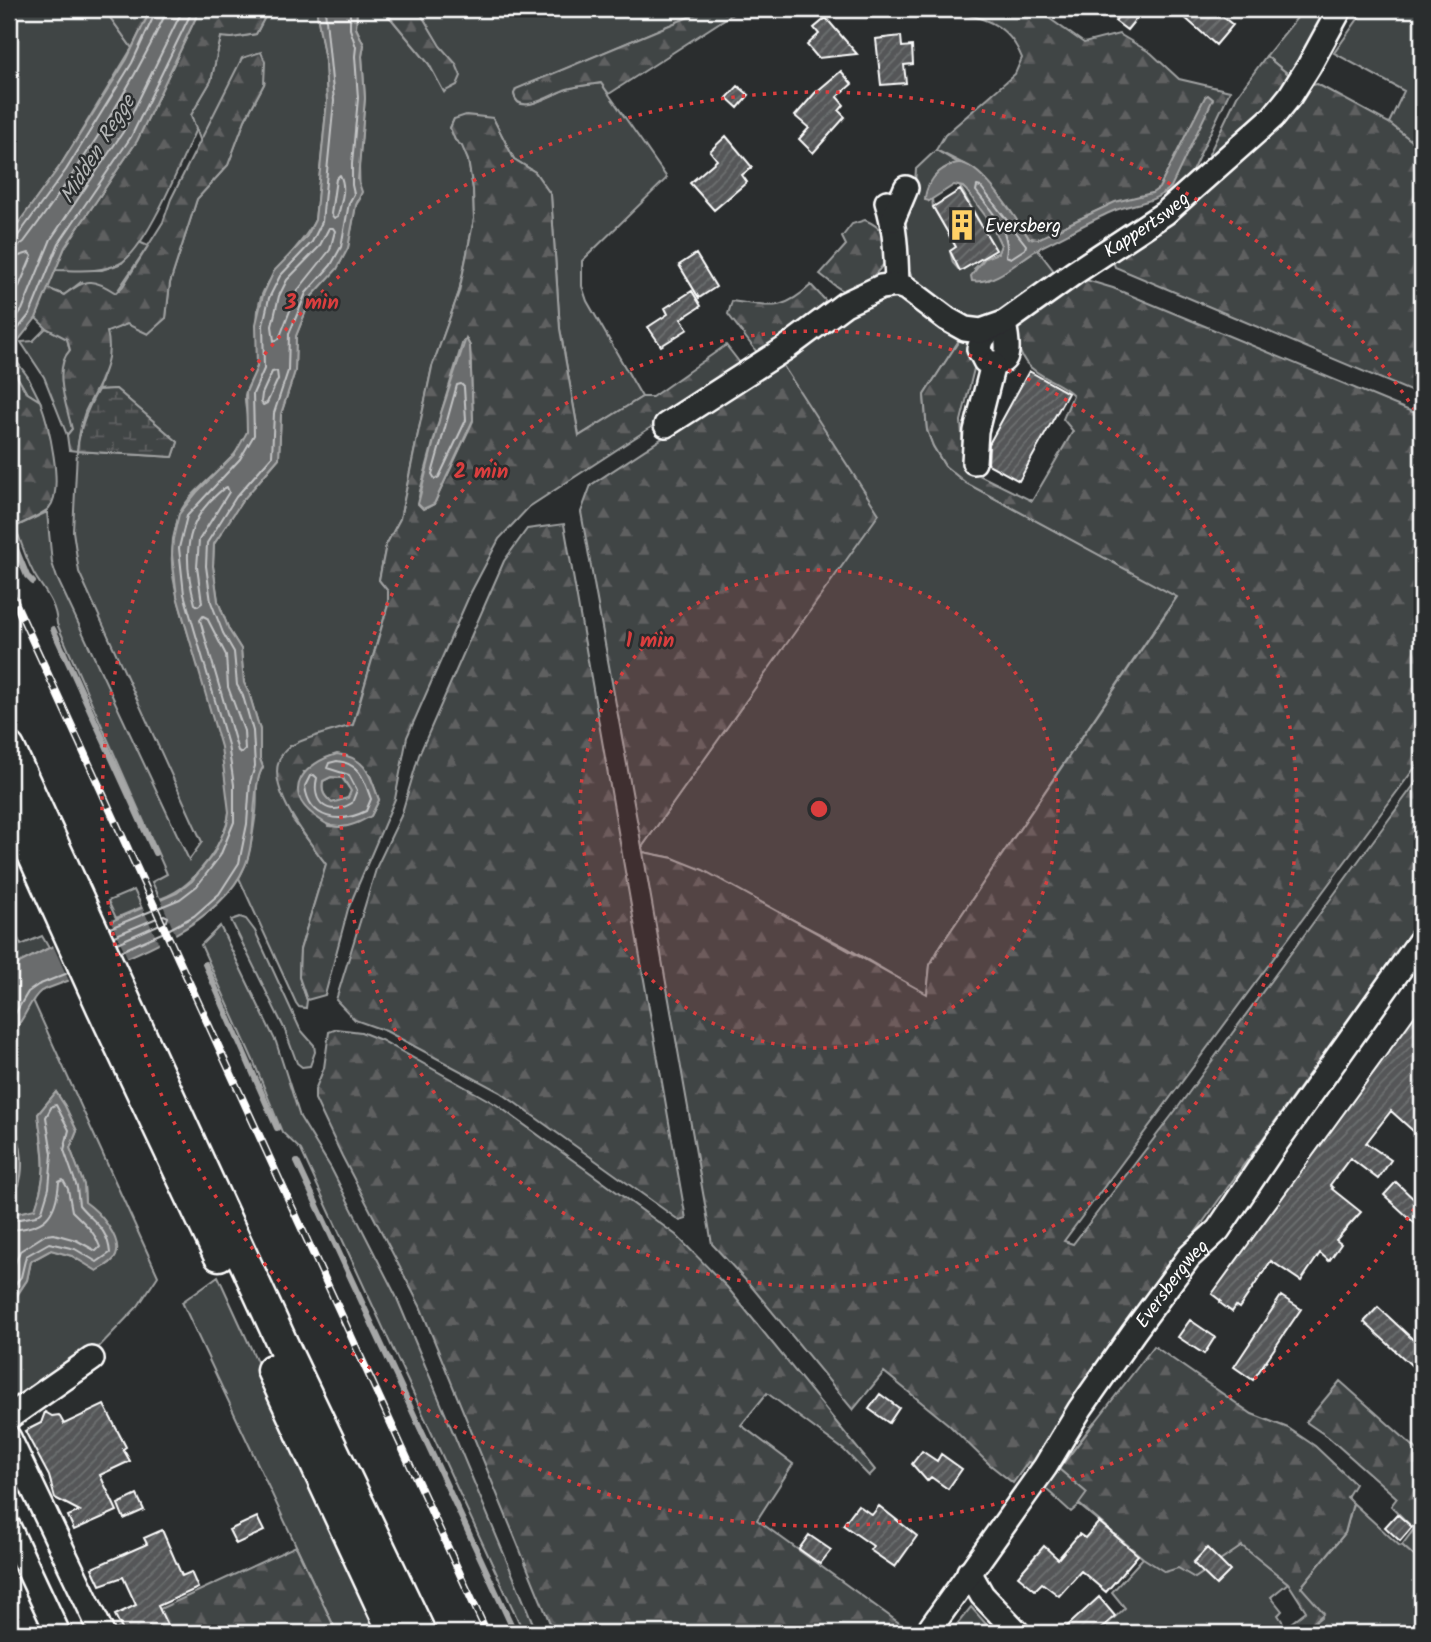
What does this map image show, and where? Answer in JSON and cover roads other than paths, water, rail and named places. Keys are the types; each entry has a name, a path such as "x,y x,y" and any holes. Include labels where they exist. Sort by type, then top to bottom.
{"main road":[{"path":"9,748 67,903 394,1633"},
{"path":"9,801 67,903"},
{"path":"112,1002 288,1356 420,1633"}],"street":[{"name":"Kappertsweg","path":"997,326 1165,213 1273,117 1309,66 1340,9"},
{"path":"897,285 890,211 906,188"},
{"path":"666,425 786,348 853,299 881,287 897,285 914,292 956,325 975,330 997,326"},
{"path":"974,462 976,431 993,364 985,361 979,349 983,338 997,326"},
{"name":"Eversbergweg","path":"927,1633 1045,1467 1080,1409 1133,1333 1189,1257 1217,1230 1422,938"},
{"path":"9,1417 92,1359"},
{"path":"9,1438 102,1633"},
{"path":"9,1528 58,1633"},
{"path":"969,1572 982,1595 1018,1633"}],"water":[{"name":"Midden Regge","path":"151,9 200,9 137,141 65,247 36,318 9,349 9,236 60,166 99,104 127,59"},
{"path":"318,9 357,9 356,28 364,45 362,56 365,98 358,180 362,192 356,205 348,248 337,269 312,296 296,336 295,371 281,414 279,458 242,501 214,544 213,566 218,601 229,630 241,649 244,683 260,730 260,759 263,767 257,786 249,855 231,890 210,910 156,944 41,991 19,1024 9,1032 9,971 49,948 177,893 192,881 214,853 227,825 229,812 221,747 177,596 172,555 173,539 179,514 235,454 247,432 246,392 257,367 256,324 263,295 274,271 306,238 315,220 327,101"},
{"path":"1208,95 1213,99 1171,187 1164,193 1085,224 1043,246 991,279 972,281 971,276 985,258 998,253 1001,245 990,222 966,190 954,185 929,201 925,200 929,185 939,172 957,163 968,166 988,182 1029,238 1038,239 1115,202 1152,193 1159,188"},
{"path":"466,338 470,346 473,420 434,504 423,509 418,504 441,413"},
{"path":"337,754 347,756 361,763 366,769 379,800 371,816 352,825 336,827 315,816 305,806 299,797 301,779 325,758","holes":["331,777 343,778 351,791 348,798 332,803 324,793 323,781"]},
{"path":"56,1092 77,1131 70,1148 84,1185 85,1202 113,1233 116,1256 97,1271 72,1256 51,1250 31,1261 27,1280 14,1299 9,1298 9,1215 35,1209 43,1172 38,1114"},
{"path":"9,1116 19,1140 22,1167 19,1184 9,1198"}],"waterway":[{"path":"9,532 27,576 33,582"},
{"path":"53,629 155,853"},
{"path":"205,964 277,1128"},
{"path":"297,1162 515,1633"}],"railway":[{"path":"9,589 487,1633"}],"place":[{"name":"Eversberg","path":"962,225"}]}
